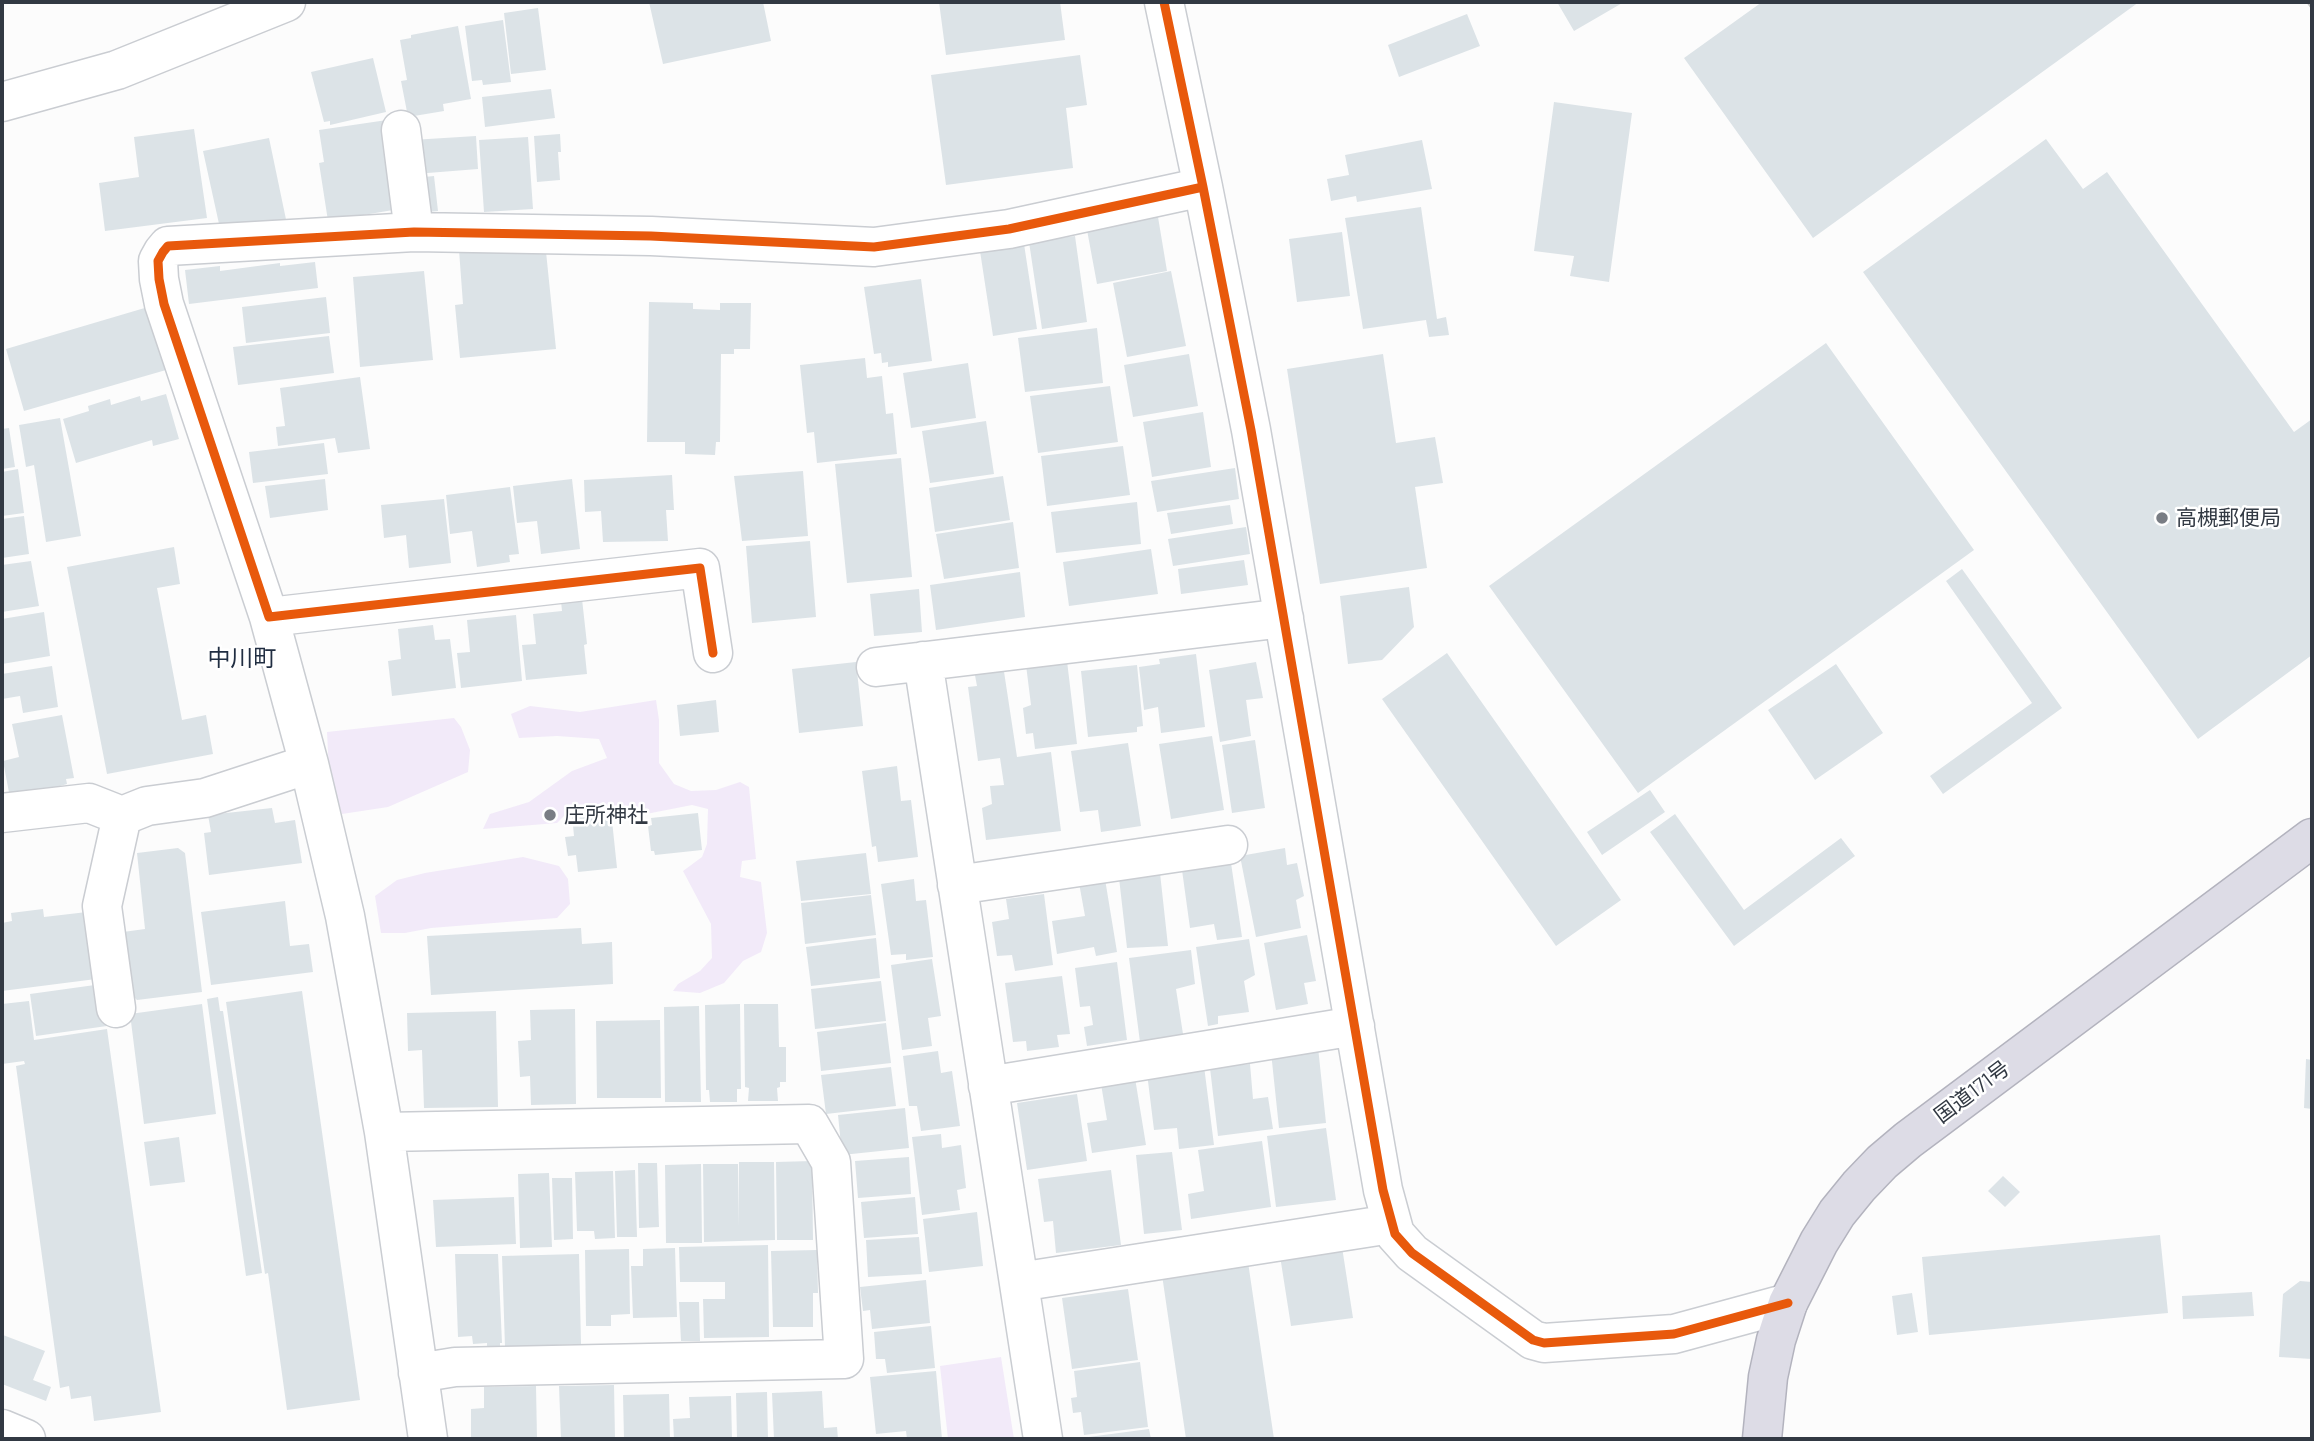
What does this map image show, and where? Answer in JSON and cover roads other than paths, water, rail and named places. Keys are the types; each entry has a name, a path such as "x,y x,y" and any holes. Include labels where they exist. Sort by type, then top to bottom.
{"highway":[{"name":"国道171号","path":"1762,1439 1768,1377 1788,1303 1837,1213 1882,1162 2312,838"}],"street":[{"path":"2,102 117,70 286,2"},
{"path":"1164,2 1251,430 1383,1190 1395,1234 1412,1253 1533,1339 1544,1343 1674,1334 1788,1303"},
{"path":"401,131 414,232"},
{"path":"428,1439 384,1132 345,916 270,617 164,304 158,261 168,246 414,232 651,236 874,247 1009,229 1203,187"},
{"path":"270,617 700,568 713,653"},
{"path":"876,667 1284,618"},
{"path":"923,661 1043,1439"},
{"path":"2,813 89,803 122,816 147,806 205,798 309,764"},
{"path":"116,1008 103,906 122,816"},
{"path":"957,885 1228,845"},
{"path":"988,1086 1355,1026"},
{"path":"384,1132 809,1124 831,1162 844,1359 456,1367 418,1373"},
{"path":"1018,1282 1391,1224"},
{"path":"2,1429 26,1439"}],"railway":[{"path":"2309,2 2312,6"}],"place":[{"name":"高槻郵便局","path":"2162,518"},
{"name":"庄所神社","path":"550,815"}],"district":[{"name":"中川町","path":"242,658"}]}
